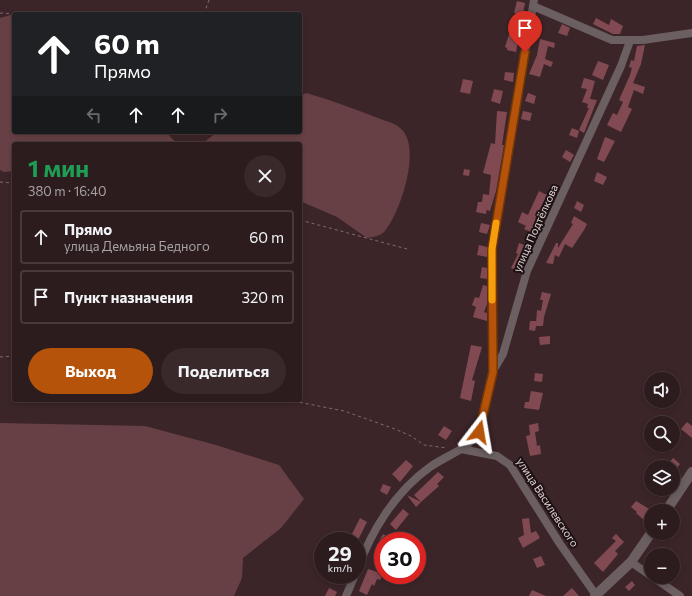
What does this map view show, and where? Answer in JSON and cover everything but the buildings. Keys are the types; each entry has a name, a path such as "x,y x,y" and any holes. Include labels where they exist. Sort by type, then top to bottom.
{"street":[{"path":"493,372 492,249 534,3 602,37 616,41 630,41 692,33"},
{"name":"улица Подтёлкова","path":"366,549 372,534 399,496 418,476 431,466 461,450 474,439 479,432 493,372 503,354 526,271 621,66 630,41"},
{"name":"улица Василевского","path":"461,450 497,456 510,465 560,544 596,596 631,562 646,540"},
{"path":"671,504 692,472"},
{"path":"631,562 644,571"},
{"path":"346,596 352,584"},
{"path":"663,584 680,596"}],"path":[{"path":"205,12 209,0"},
{"path":"0,13 12,14"},
{"path":"0,182 12,183"},
{"path":"302,221 407,249"},
{"path":"0,357 12,356"},
{"path":"298,402 344,411 395,429 411,436 424,445 461,450"}],"shaded area":[{"path":"12,15 12,134 168,134 175,142 12,142 12,171 4,172 0,170 0,18"},
{"path":"306,93 393,123 400,128 407,137 409,164 407,180 396,211 384,232 367,238 337,217 302,202 302,142 204,142 214,134 302,134 302,95"},
{"path":"0,423 145,426 216,445 279,465 304,499 281,528 243,558 242,578 234,596 0,596"}],"slow traffic":[{"path":"492,300 492,249 496,223"}],"route":[{"path":"479,432 493,372 492,249 525,52"}]}
